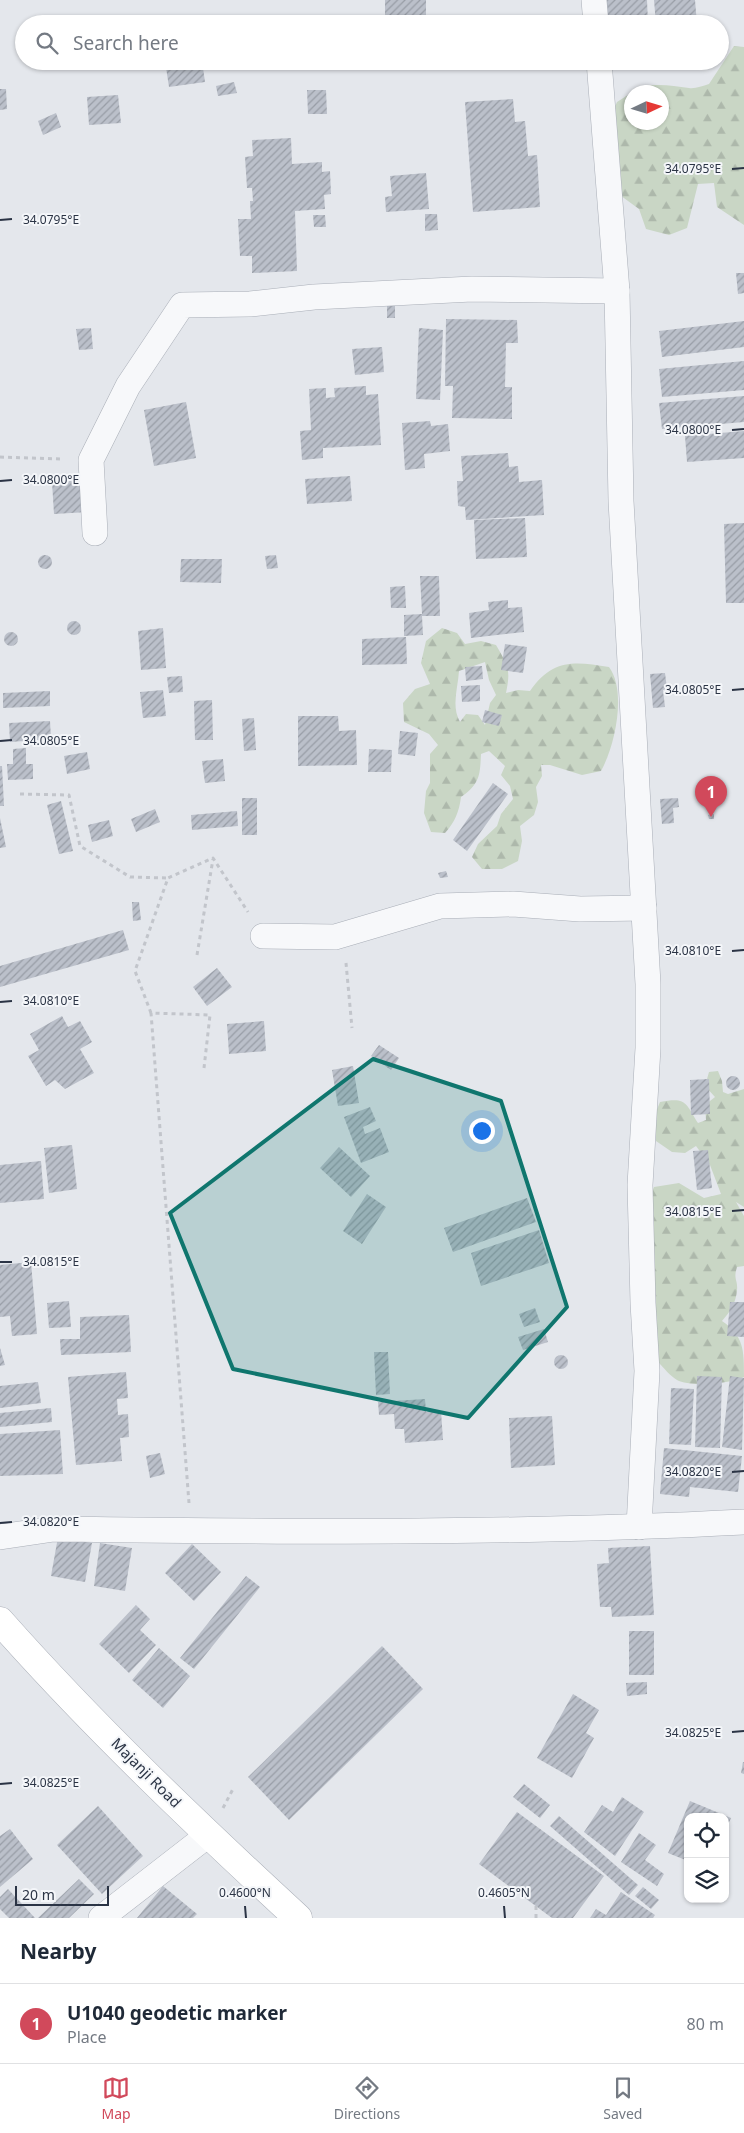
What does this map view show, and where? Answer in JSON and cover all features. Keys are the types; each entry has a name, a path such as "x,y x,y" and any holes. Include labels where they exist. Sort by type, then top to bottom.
{"main road":[{"name":"Majanji Road","path":"0,1621 86,1713 208,1835 298,1918"}],"street":[{"path":"594,0 595,15"},
{"path":"600,70 617,291 621,501 648,984 648,1048 640,1185 647,1371 639,1527"},
{"path":"95,534 91,460 128,386 182,305 250,304 314,297 472,289 617,291"},
{"path":"264,936 335,937 440,906 513,904 580,909 644,908"},
{"path":"0,1537 54,1529 192,1531 468,1530 639,1527 744,1522"},
{"path":"101,1918 208,1835"}],"path":[{"path":"0,457 91,460"},
{"path":"20,794 69,795 80,846 130,876 168,878 213,858"},
{"path":"213,858 264,936"},
{"path":"198,955 213,858"},
{"path":"168,878 136,972 151,1013 192,1531"},
{"path":"335,937 347,964 352,1028"},
{"path":"151,1013 210,1015 204,1068"},
{"path":"536,1906 536,1918"}],"highlighted area":[{"path":"373,1059 501,1101 567,1307 468,1418 233,1369 170,1213"}],"green space":[{"path":"734,46 744,47 744,225 717,207 714,183 698,184 687,228 669,235 646,229 639,209 617,193 597,147 617,102 624,98 624,130 669,130 669,85 699,87 709,84 718,70 729,70 729,54"},
{"path":"442,628 457,633 465,644 481,641 496,645 507,668 506,693 518,690 530,691 547,673 565,665 585,664 609,667 614,677 618,704 617,719 611,748 601,771 582,775 550,765 541,765 542,776 536,787 538,802 534,815 520,826 522,841 518,861 502,869 482,869 472,857 478,844 497,826 501,814 513,799 510,786 501,775 505,766 489,751 481,754 478,779 472,788 461,797 456,816 445,833 431,832 424,813 426,791 430,783 430,754 438,745 429,734 404,722 403,703 415,689 430,684 421,663 426,641","holes":["485,662 489,680 496,695 490,703 485,725 478,715 466,714 460,722 455,703 459,671"]},
{"path":"718,1071 722,1081 723,1092 728,1094 744,1089 744,1207 736,1202 744,1216 744,1266 737,1267 735,1275 737,1290 734,1303 722,1321 739,1338 743,1351 744,1377 720,1383 700,1384 677,1380 659,1363 647,1205 654,1187 679,1183 704,1198 721,1194 710,1165 696,1146 685,1153 672,1152 656,1141 653,1119 660,1102 675,1100 687,1106 698,1123 706,1120 705,1105 715,1097 705,1086 709,1072"}],"building":[{"path":"385,0 426,0 426,15 385,15"},
{"path":"606,0 647,0 648,15 607,15"},
{"path":"654,0 695,0 696,15 655,15"},
{"path":"166,70 203,70 205,82 169,87"},
{"path":"234,82 237,93 218,96 216,86"},
{"path":"0,89 6,89 7,109 0,110"},
{"path":"307,90 326,90 327,114 308,114"},
{"path":"118,95 121,123 89,125 87,97"},
{"path":"513,99 515,122 525,121 528,156 537,155 540,207 473,212 465,102"},
{"path":"56,113 61,127 43,135 38,121"},
{"path":"291,138 292,164 322,162 322,172 330,171 331,194 324,195 325,209 295,211 297,271 252,273 252,256 240,256 238,219 251,219 250,201 253,201 252,188 247,188 245,157 253,156 252,140"},
{"path":"426,173 429,209 386,212 385,197 392,196 390,176"},
{"path":"425,214 437,214 438,230 425,231"},
{"path":"313,215 325,215 326,227 314,227"},
{"path":"736,273 744,273 744,293 738,294"},
{"path":"387,305 395,305 395,318 387,318"},
{"path":"446,319 517,320 518,343 506,343 505,387 512,387 512,419 452,418 453,386 445,386"},
{"path":"744,321 744,347 662,357 659,331"},
{"path":"91,328 93,349 79,350 76,329"},
{"path":"419,328 443,330 440,400 416,399"},
{"path":"382,347 384,372 355,375 352,349"},
{"path":"744,361 744,390 662,397 659,369"},
{"path":"366,386 366,395 378,394 381,445 323,448 323,458 302,460 300,431 311,430 309,389 326,388 326,398 335,397 334,388"},
{"path":"744,396 744,422 662,429 659,403"},
{"path":"186,402 196,458 154,466 144,410"},
{"path":"430,421 431,426 448,424 450,451 424,454 425,468 405,470 402,423"},
{"path":"744,431 744,458 687,462 685,436"},
{"path":"508,453 509,467 518,466 519,482 542,480 544,515 466,520 465,507 458,506 457,481 463,481 461,456"},
{"path":"350,476 352,501 307,504 305,479"},
{"path":"86,480 88,512 54,514 52,482"},
{"path":"525,518 527,557 476,559 474,520"},
{"path":"744,523 744,603 726,603 724,524"},
{"path":"42,555 48,555 52,562 48,569 42,569 38,565 38,559"},
{"path":"276,555 278,568 267,569 265,556"},
{"path":"181,559 222,559 221,583 180,582"},
{"path":"420,576 439,576 440,616 422,616 423,635 404,636 404,615 422,614"},
{"path":"405,586 406,608 391,608 390,587"},
{"path":"508,600 508,608 522,607 524,632 471,638 469,613 489,610 488,602"},
{"path":"71,621 77,621 81,628 77,635 71,635 67,631 67,625"},
{"path":"163,628 166,668 141,670 138,631"},
{"path":"8,632 14,632 18,639 14,646 8,646 4,642 4,636"},
{"path":"406,637 407,664 362,665 362,639"},
{"path":"505,644 527,647 523,673 501,670"},
{"path":"482,666 483,679 466,681 465,667"},
{"path":"665,673 667,689 663,690 665,707 653,708 650,674"},
{"path":"182,676 183,692 169,693 167,677"},
{"path":"480,685 480,701 462,702 461,686"},
{"path":"163,690 166,716 143,718 140,692"},
{"path":"50,691 50,706 3,708 3,693"},
{"path":"212,700 213,740 195,740 194,701"},
{"path":"485,710 502,715 499,726 482,722"},
{"path":"298,716 338,716 339,731 356,730 357,765 298,766"},
{"path":"254,718 256,750 244,751 242,719"},
{"path":"50,721 51,739 10,742 9,723"},
{"path":"400,731 418,733 415,756 398,754"},
{"path":"26,748 26,764 33,764 33,779 8,780 7,764 13,764 13,749"},
{"path":"369,749 392,750 391,772 368,772"},
{"path":"87,752 90,769 67,774 64,756"},
{"path":"223,759 225,781 205,783 202,761"},
{"path":"0,766 2,766 4,806 0,806"},
{"path":"493,783 508,794 467,851 453,840"},
{"path":"242,798 257,798 257,835 242,835"},
{"path":"678,798 679,807 673,808 674,823 662,824 660,799"},
{"path":"61,801 73,851 59,854 47,805"},
{"path":"155,809 160,822 136,832 131,819"},
{"path":"237,811 238,826 192,830 191,815"},
{"path":"714,814 714,819 709,819 708,815"},
{"path":"0,818 6,847 0,848"},
{"path":"109,820 113,836 92,842 88,825"},
{"path":"446,871 448,877 440,878 438,873"},
{"path":"132,902 139,902 141,920 133,921"},
{"path":"123,930 129,950 0,987 0,966"},
{"path":"217,968 232,987 207,1006 193,987"},
{"path":"62,1016 68,1027 80,1021 92,1042 80,1049 94,1073 65,1089 55,1080 46,1086 28,1056 39,1050 30,1034"},
{"path":"264,1021 266,1051 229,1054 227,1024"},
{"path":"379,1045 399,1058 391,1070 371,1056"},
{"path":"353,1066 359,1103 338,1106 332,1070"},
{"path":"730,1076 736,1076 740,1083 736,1090 730,1090 726,1086 726,1080"},
{"path":"709,1079 710,1114 691,1115 690,1080"},
{"path":"370,1107 376,1121 363,1127 365,1134 380,1128 389,1152 361,1163 344,1117"},
{"path":"72,1145 77,1189 49,1193 44,1148"},
{"path":"339,1147 370,1176 351,1197 320,1168"},
{"path":"708,1150 712,1188 697,1190 693,1151"},
{"path":"41,1161 44,1199 0,1203 0,1165"},
{"path":"367,1194 386,1207 362,1244 343,1231"},
{"path":"527,1198 536,1222 453,1252 444,1228"},
{"path":"539,1230 549,1263 481,1286 471,1253"},
{"path":"31,1262 37,1334 12,1336 10,1316 0,1317 0,1265"},
{"path":"69,1301 71,1327 49,1328 47,1303"},
{"path":"730,1302 744,1302 744,1337 727,1336"},
{"path":"535,1308 540,1322 524,1327 519,1314"},
{"path":"129,1315 131,1352 61,1355 60,1339 80,1339 80,1317"},
{"path":"544,1329 548,1342 523,1350 518,1337"},
{"path":"0,1348 5,1365 0,1366"},
{"path":"374,1352 388,1352 390,1394 376,1395"},
{"path":"558,1355 564,1355 568,1362 564,1369 558,1369 554,1365 554,1359"},
{"path":"126,1372 128,1398 117,1399 118,1415 128,1414 129,1437 120,1438 122,1461 76,1465 68,1377"},
{"path":"697,1376 722,1377 720,1448 695,1447"},
{"path":"730,1376 744,1378 742,1450 722,1447"},
{"path":"38,1382 41,1403 0,1408 0,1386"},
{"path":"671,1388 694,1389 691,1445 669,1444"},
{"path":"425,1399 426,1412 441,1411 443,1440 405,1443 404,1429 395,1429 394,1414 379,1415 378,1402"},
{"path":"51,1408 52,1422 0,1427 0,1413"},
{"path":"552,1416 555,1465 511,1468 509,1418"},
{"path":"60,1430 63,1474 0,1476 0,1434"},
{"path":"664,1448 742,1456 738,1492 690,1487 689,1497 660,1494"},
{"path":"160,1453 165,1474 150,1478 146,1456"},
{"path":"58,1537 92,1543 85,1582 51,1576"},
{"path":"100,1543 132,1548 125,1591 94,1586"},
{"path":"192,1544 221,1572 194,1601 165,1573"},
{"path":"650,1546 654,1615 612,1617 611,1607 600,1607 597,1564 609,1563 608,1548"},
{"path":"246,1576 260,1587 194,1669 180,1658"},
{"path":"136,1605 150,1619 140,1630 156,1645 129,1673 99,1644"},
{"path":"629,1631 654,1631 654,1675 629,1675"},
{"path":"382,1646 423,1689 289,1820 248,1777"},
{"path":"159,1648 190,1676 163,1708 132,1680"},
{"path":"647,1682 647,1694 627,1696 626,1683"},
{"path":"573,1694 599,1710 586,1733 594,1738 572,1778 537,1758"},
{"path":"744,1762 744,1774 741,1773"},
{"path":"524,1784 550,1805 540,1818 513,1797"},
{"path":"622,1797 644,1812 615,1856 584,1832 602,1805 613,1812"},
{"path":"690,1801 719,1813 685,1813"},
{"path":"98,1806 143,1856 102,1894 57,1845"},
{"path":"517,1812 604,1876 573,1918 552,1918 479,1864"},
{"path":"684,1815 684,1859 668,1853"},
{"path":"559,1816 638,1885 629,1895 550,1826"},
{"path":"10,1829 33,1859 0,1887 0,1836"},
{"path":"639,1833 656,1845 645,1860 664,1874 657,1886 621,1862"},
{"path":"79,1879 94,1894 69,1918 38,1918"},
{"path":"163,1886 197,1914 193,1918 137,1918"},
{"path":"643,1887 659,1900 651,1909 635,1896"},
{"path":"8,1889 35,1918 9,1918 0,1909 0,1897"},
{"path":"621,1892 655,1915 653,1918 590,1918 596,1909 606,1915"}],"place":[{"name":"U1040 geodetic marker","path":"711,817"}]}
